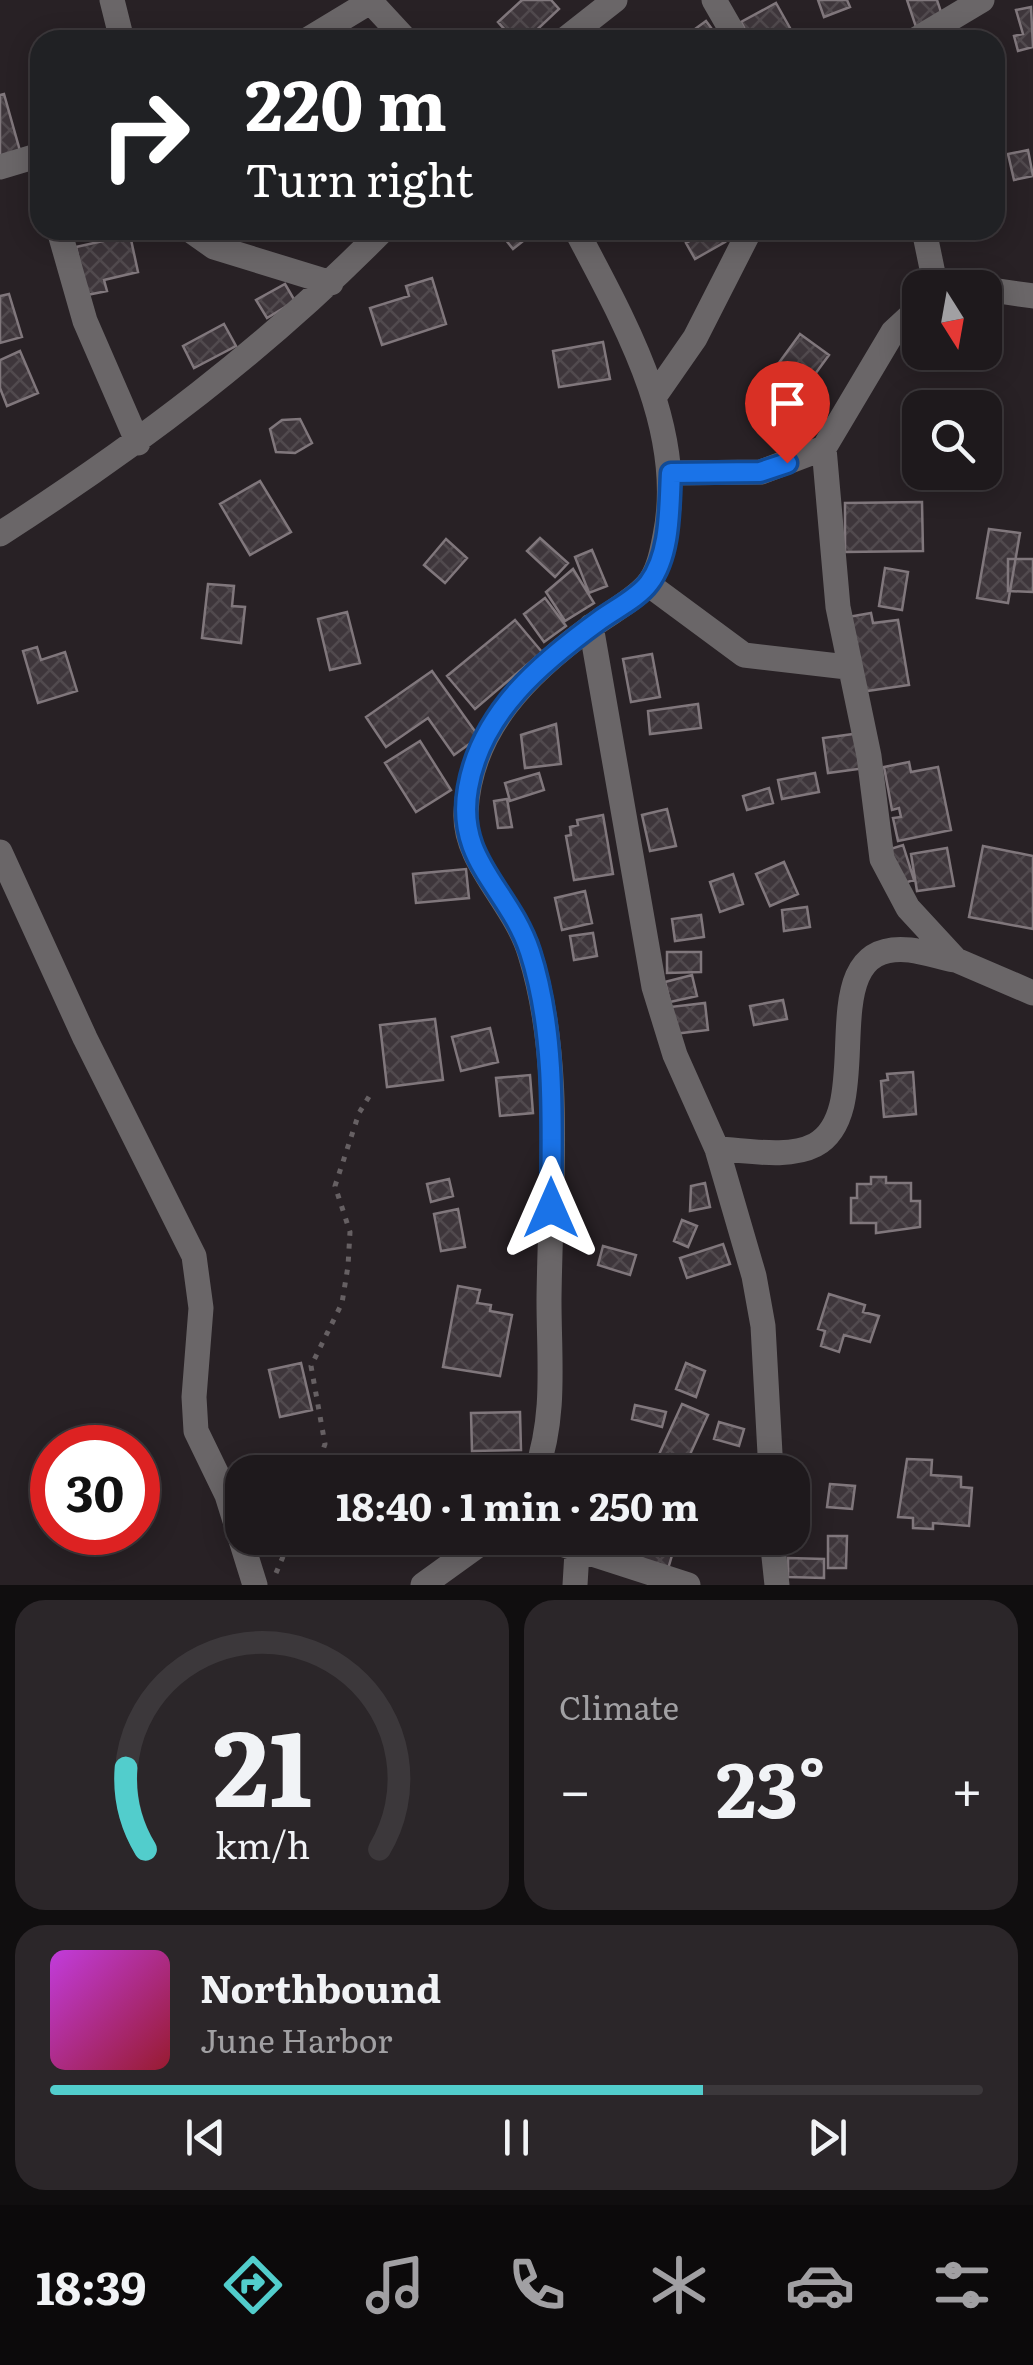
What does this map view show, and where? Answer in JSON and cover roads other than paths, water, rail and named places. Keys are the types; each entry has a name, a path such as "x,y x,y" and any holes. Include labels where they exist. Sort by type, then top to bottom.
{"street":[{"path":"112,0 120,30"},
{"path":"577,30 615,0"},
{"path":"714,0 730,30"},
{"path":"932,30 982,0"},
{"path":"323,30 371,1 397,30"},
{"path":"0,167 30,158"},
{"path":"62,240 85,320 138,443"},
{"path":"204,240 214,247 330,283"},
{"path":"0,534 138,443 330,283 373,240"},
{"path":"542,1455 547,1441 552,1378 546,1040 530,953 514,911 469,846 465,817 479,748 534,670 648,584 660,558 669,518 671,473 654,397 581,240"},
{"path":"654,397 704,322 745,240"},
{"path":"926,240 932,270"},
{"path":"1002,291 1033,296"},
{"path":"902,323 893,332 824,448 847,667 868,756 882,858 908,908 956,960"},
{"path":"671,473 760,472 824,448"},
{"path":"648,584 744,655 847,667"},
{"path":"591,626 654,987 675,1055 717,1149 754,1276 763,1326 769,1455"},
{"path":"0,852 85,1038 194,1256 201,1308 194,1397 196,1431 228,1495 254,1585"},
{"path":"717,1149 797,1150 832,1132 842,1115 851,994 873,956 908,950 956,960 1033,993"},
{"path":"423,1585 464,1555"},
{"path":"575,1585 577,1555"},
{"path":"587,1555 688,1585"},
{"path":"773,1555 776,1585"}]}
